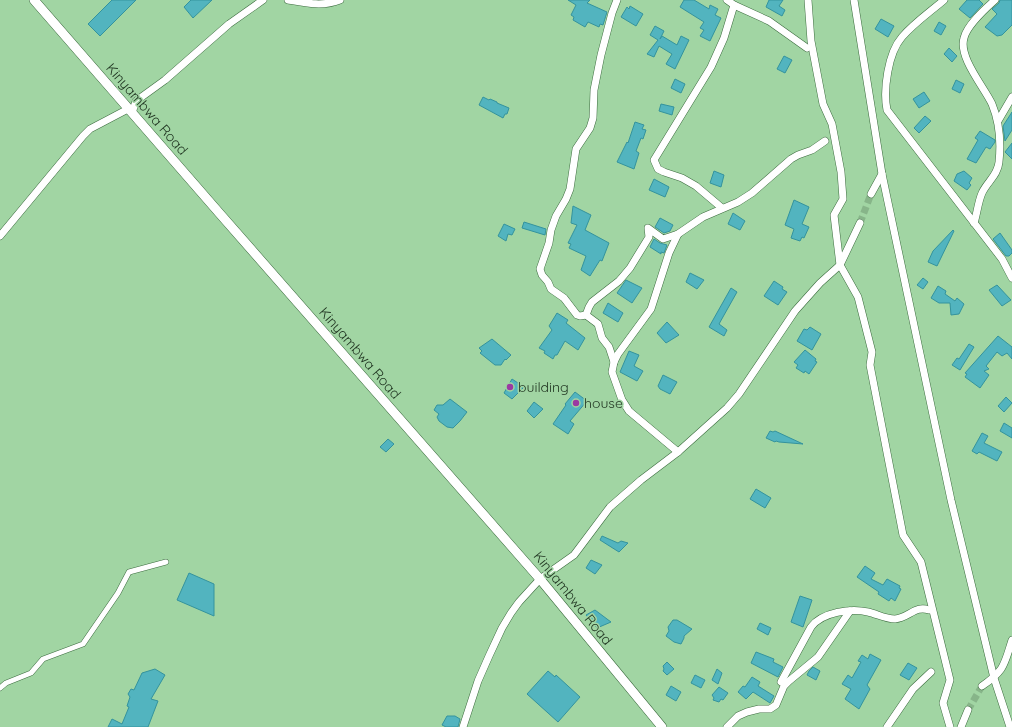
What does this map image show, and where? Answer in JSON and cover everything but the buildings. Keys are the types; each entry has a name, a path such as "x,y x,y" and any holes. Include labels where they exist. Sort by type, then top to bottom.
{"street":[{"name":"Kinyambwa Road","path":"34,0 540,579 662,727"},
{"path":"0,236 90,129 130,111 136,101 165,80 229,24 263,0"},
{"path":"288,0 326,4 340,0"},
{"path":"614,362 610,347 602,338 598,324 586,315 577,315 564,298 551,289 548,282 542,276 540,269 556,216 570,189 576,149 590,128 593,118 594,90 601,55 617,0"},
{"path":"726,0 769,21 807,48"},
{"path":"808,0 811,41 823,104 832,124 841,172 843,199 834,215 840,265 858,297 872,352 870,365 903,535 921,562 934,610 950,680 943,703 950,727"},
{"path":"854,0 882,174 951,500 994,678 1010,727"},
{"path":"944,0 903,36 897,44 891,58 886,84 885,102 887,110 1002,259 1012,278"},
{"path":"974,223 982,194 997,172 999,162 998,121 992,104 964,52 963,44 964,37 970,26 995,0"},
{"path":"722,208 696,186 682,178 658,169 654,160 711,67 724,38 734,5"},
{"path":"998,121 1012,97"},
{"path":"586,315 592,302 619,281 630,268 649,237 648,228 663,239 678,234 703,216 752,193 791,159 812,150 825,141"},
{"path":"871,194 882,174"},
{"path":"463,727 478,681 502,628 515,608 540,579 574,555 610,507 641,480 678,452 727,408 740,394 795,311 820,283 840,265 860,223"},
{"path":"678,234 669,253 650,309 618,354 614,362 612,372 622,400 629,411 678,452"},
{"path":"0,688 6,683 31,673 43,659 82,644 118,593 129,572 166,562"},
{"path":"781,682 815,621 839,612 870,612 880,617 895,619 909,614 918,608 928,610"},
{"path":"727,727 738,716 753,710 770,709 776,705 784,686 818,657 850,611"},
{"path":"982,686 994,678 1003,668 1012,640"},
{"path":"887,727 913,689 931,672"},
{"path":"961,727 968,710"}],"tunnel":[{"path":"860,223 871,194"},
{"path":"968,710 982,686"}],"place":[{"name":"building","path":"510,387"},
{"name":"house","path":"576,403"}]}
